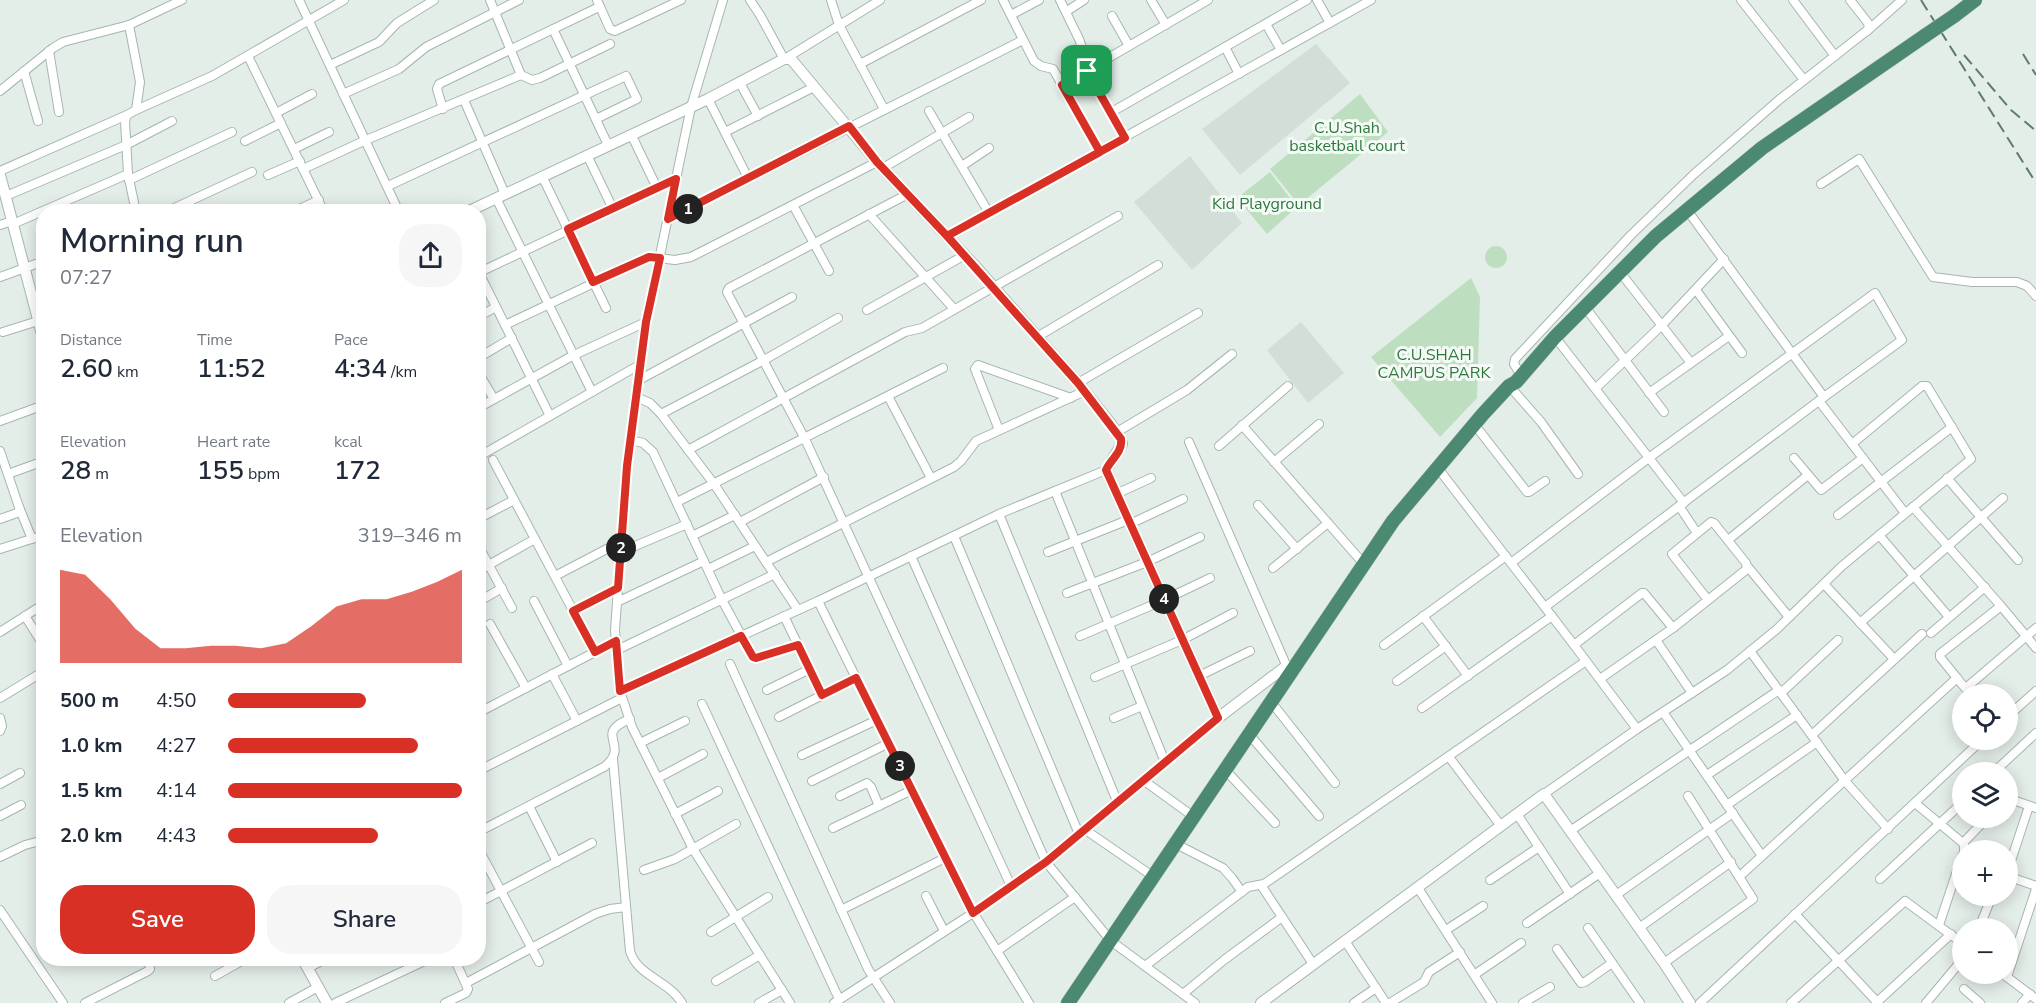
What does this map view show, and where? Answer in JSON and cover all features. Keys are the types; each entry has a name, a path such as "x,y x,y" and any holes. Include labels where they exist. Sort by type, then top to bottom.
{"highway":[{"path":"1068,1003 1113,942 1178,845 1289,669 1393,521 1478,429 1555,337 1656,236 1762,148 1975,0"},
{"path":"1076,1003 1154,877 1230,775 1394,532 1483,414 1509,386 1516,382"}],"street":[{"path":"0,91 48,51 69,40 129,25 182,0"},
{"path":"299,0 396,204"},
{"path":"36,313 0,173 202,81 344,0"},
{"path":"330,65 379,42 397,23 434,0"},
{"path":"490,0 521,75 528,79 536,80 610,44"},
{"path":"343,94 399,69 426,47 519,0"},
{"path":"443,109 437,89 439,84 553,29 598,3 610,29 615,31 681,0"},
{"path":"723,0 691,107 646,322 631,440 618,588 616,645 621,695 640,743 693,849 790,1003"},
{"path":"486,767 577,721 621,695 741,636 999,514 1106,470 1122,444 1117,432 1082,387 965,255 880,165 794,62 786,58 750,0"},
{"path":"831,0 839,25 884,109"},
{"path":"484,204 740,83 786,58 880,0"},
{"path":"860,64 981,0"},
{"path":"1003,0 1034,61 1041,66 1053,69 1100,152"},
{"path":"1011,15 1039,0"},
{"path":"1060,0 1082,46 1087,71 1125,138"},
{"path":"1066,11 1084,0"},
{"path":"1150,0 1166,25"},
{"path":"1062,85 1208,0"},
{"path":"1110,113 1307,0"},
{"path":"1317,0 1330,23"},
{"path":"947,236 1371,0"},
{"path":"1741,0 1804,80"},
{"path":"1793,0 1835,56"},
{"path":"1850,0 1868,23 1869,29 1866,32"},
{"path":"1578,474 1516,382 1515,359 1599,268 1693,175 1902,0"},
{"path":"1112,16 1129,46"},
{"path":"1266,24 1281,50"},
{"path":"129,25 140,82 135,110"},
{"path":"553,29 609,145"},
{"path":"668,219 1023,40"},
{"path":"1225,47 1239,74"},
{"path":"48,51 59,112"},
{"path":"248,56 321,204"},
{"path":"24,71 38,121"},
{"path":"268,175 302,165 366,140 521,75"},
{"path":"388,186 483,144 624,76 627,77 637,99 596,119"},
{"path":"740,83 758,116"},
{"path":"725,132 814,87"},
{"path":"276,113 312,94"},
{"path":"708,99 748,178"},
{"path":"464,100 523,251 592,392"},
{"path":"930,111 989,213"},
{"path":"128,115 125,121 128,177 134,204"},
{"path":"505,325 649,257 675,260 691,257 880,165 969,117"},
{"path":"6,196 126,144 172,121"},
{"path":"245,141 281,123"},
{"path":"59,204 232,132"},
{"path":"294,149 329,132"},
{"path":"631,134 657,188"},
{"path":"962,166 989,148"},
{"path":"587,155 613,208"},
{"path":"1821,184 1859,159 1933,277 1972,282 2017,282 2027,286 2036,296"},
{"path":"183,204 252,172"},
{"path":"542,176 606,308"},
{"path":"486,269 676,179"},
{"path":"908,194 727,289 824,477 1011,886"},
{"path":"310,204 319,200"},
{"path":"794,205 829,272"},
{"path":"1687,210 1793,353 1852,444 1905,513"},
{"path":"0,225 36,213"},
{"path":"869,214 954,309"},
{"path":"688,450 905,332 922,328 1118,216"},
{"path":"867,310 965,255"},
{"path":"1596,388 1662,325 1724,259"},
{"path":"0,277 36,264"},
{"path":"1037,337 1158,265"},
{"path":"1620,272 1690,363"},
{"path":"486,288 550,416"},
{"path":"1696,290 1742,353"},
{"path":"1384,645 1423,616 1508,560 1875,293 1902,340 1545,607"},
{"path":"639,380 792,297"},
{"path":"486,313 496,307"},
{"path":"1586,307 1664,412"},
{"path":"766,562 958,464 973,443 1071,398 1082,387 1198,313"},
{"path":"661,414 838,318"},
{"path":"3,332 36,322"},
{"path":"486,404 574,355 646,322"},
{"path":"1649,393 1729,336"},
{"path":"1555,337 1650,457 1682,505 1697,533"},
{"path":"486,353 512,338"},
{"path":"1117,432 1187,390 1232,354"},
{"path":"486,452 641,364"},
{"path":"999,430 975,369 978,365 1071,398"},
{"path":"676,502 943,368"},
{"path":"486,386 494,399"},
{"path":"1219,446 1288,386"},
{"path":"1261,1003 1544,794 1726,670 1789,617 1879,535 1971,459 1929,389 1924,386 1852,444"},
{"path":"888,396 931,478"},
{"path":"636,397 650,403 661,414 714,484 798,610"},
{"path":"0,421 36,408"},
{"path":"1274,462 1319,424"},
{"path":"1242,425 1363,563"},
{"path":"1838,516 1952,427"},
{"path":"1478,429 1527,492 1545,481"},
{"path":"631,440 643,443 653,452 722,600 753,657 798,645"},
{"path":"702,704 836,1001 973,913 1046,862 1218,718 1289,669 1189,442"},
{"path":"0,451 32,539"},
{"path":"1794,458 1821,490 1863,458"},
{"path":"493,460 595,652"},
{"path":"8,474 36,464"},
{"path":"1106,470 1218,718"},
{"path":"1439,470 1637,729"},
{"path":"1728,540 1808,475"},
{"path":"692,536 737,519 824,477"},
{"path":"1116,494 1151,478"},
{"path":"1947,478 2018,560"},
{"path":"1055,491 1165,762"},
{"path":"1860,623 2003,498"},
{"path":"486,515 514,500"},
{"path":"1048,552 1183,500"},
{"path":"1258,505 1297,549"},
{"path":"0,519 17,513 20,510 19,507"},
{"path":"1913,507 2036,648"},
{"path":"999,514 1117,801"},
{"path":"1708,600 1672,554 1711,522 1789,617"},
{"path":"1273,568 1328,523"},
{"path":"621,552 687,524"},
{"path":"1879,535 1949,617"},
{"path":"954,536 1082,831 1154,877"},
{"path":"1067,593 1200,537"},
{"path":"0,549 36,538"},
{"path":"486,566 535,539"},
{"path":"555,576 622,541"},
{"path":"617,602 755,546"},
{"path":"911,556 1046,862 1113,942 1195,1003"},
{"path":"486,558 512,608"},
{"path":"1600,679 1673,628 1748,567"},
{"path":"486,709 595,652 722,600 775,574"},
{"path":"1080,636 1210,578"},
{"path":"1824,584 1894,659"},
{"path":"1931,633 1985,587"},
{"path":"486,597 502,588"},
{"path":"573,611 618,588"},
{"path":"1574,645 1642,593 1673,628"},
{"path":"534,601 568,666"},
{"path":"818,601 973,913 1029,1003"},
{"path":"2001,606 1940,654 1965,688 2036,628"},
{"path":"1,629 36,609"},
{"path":"1095,678 1182,640 1233,613"},
{"path":"25,616 36,633"},
{"path":"784,616 822,695"},
{"path":"1423,616 1468,676"},
{"path":"1422,708 1552,616"},
{"path":"490,624 526,688"},
{"path":"1726,805 1814,738 1922,634"},
{"path":"1656,640 1692,693"},
{"path":"1570,831 1689,749 1780,691 1838,640"},
{"path":"1397,681 1446,646"},
{"path":"1199,676 1250,651"},
{"path":"1750,651 1845,781 1888,829"},
{"path":"1145,966 1242,892 1251,886 1261,885 1586,661"},
{"path":"730,664 872,977 890,1003"},
{"path":"767,690 810,669"},
{"path":"552,674 577,721"},
{"path":"0,698 36,677"},
{"path":"779,717 856,678"},
{"path":"1740,876 1957,678"},
{"path":"2018,707 2036,691"},
{"path":"1114,718 1142,706"},
{"path":"1276,708 1335,783"},
{"path":"1663,712 1762,856"},
{"path":"1707,775 1797,715"},
{"path":"0,718 2,729 0,731"},
{"path":"630,719 612,734 630,951 637,966 670,988 682,1003"},
{"path":"802,755 877,720"},
{"path":"640,743 685,721"},
{"path":"2005,762 2036,733"},
{"path":"1254,740 1318,816"},
{"path":"812,781 889,743"},
{"path":"1700,1003 1971,750"},
{"path":"658,778 703,754"},
{"path":"1449,757 1501,826"},
{"path":"486,828 604,767 613,759"},
{"path":"0,784 20,773"},
{"path":"1230,775 1275,823"},
{"path":"1143,780 1194,817"},
{"path":"840,796 867,783 879,806"},
{"path":"833,828 912,790"},
{"path":"675,814 718,791"},
{"path":"1544,794 1690,1003"},
{"path":"1664,963 1752,902 1752,896 1740,876 1688,796"},
{"path":"2018,802 2033,807 2018,846"},
{"path":"1915,803 1956,840"},
{"path":"0,816 21,805"},
{"path":"529,806 557,862"},
{"path":"1616,895 1733,813"},
{"path":"1880,879 1952,813"},
{"path":"1517,814 1570,894"},
{"path":"644,870 675,859 735,824"},
{"path":"1969,840 1979,828"},
{"path":"0,857 36,842"},
{"path":"486,899 592,843"},
{"path":"1178,845 1223,868 1242,892"},
{"path":"1490,880 1539,847"},
{"path":"841,910 945,858"},
{"path":"1639,928 1731,862"},
{"path":"486,863 539,962"},
{"path":"1527,923 1600,873"},
{"path":"2018,880 2036,887 2018,938"},
{"path":"1261,885 1313,964"},
{"path":"1939,925 1952,887"},
{"path":"1418,888 1492,1003"},
{"path":"926,896 944,931"},
{"path":"711,932 768,897"},
{"path":"997,951 1075,897"},
{"path":"1791,1003 1838,960 1905,901 1950,934 1877,1003 1838,960 1795,914"},
{"path":"1446,930 1483,906"},
{"path":"466,983 595,914 626,907"},
{"path":"0,910 36,963"},
{"path":"1183,994 1282,917"},
{"path":"1588,928 1637,1002"},
{"path":"1345,941 1388,1003 1424,982 1429,972 1460,952"},
{"path":"1474,975 1521,943"},
{"path":"1557,949 1581,983 1612,963"},
{"path":"716,981 760,955"},
{"path":"38,966 63,1003"},
{"path":"85,1003 148,971 149,966"},
{"path":"215,976 233,966"},
{"path":"307,966 327,1003"},
{"path":"335,1003 414,966"},
{"path":"445,1003 466,993 468,988 458,966"},
{"path":"1926,1003 1952,972"},
{"path":"2017,984 2033,996 2022,1003"},
{"path":"289,1003 318,987"},
{"path":"1524,1003 1550,987"},
{"path":"1354,1003 1376,988"},
{"path":"1964,989 1980,1003"},
{"path":"759,1003 782,990"}],"shaded area":[{"path":"1316,44 1350,83 1240,175 1202,129"},
{"path":"1190,156 1242,223 1192,270 1134,202"},
{"path":"1301,322 1344,373 1308,403 1267,350"}],"green space":[{"name":"C.U.Shah basketball court","path":"1360,94 1388,132 1299,205 1270,169"},
{"name":"Kid Playground","path":"1270,172 1297,207 1267,234 1237,198"},
{"path":"1496,246 1504,249 1507,257 1504,265 1496,268 1488,265 1485,257 1488,249"},
{"name":"C.U.SHAH CAMPUS PARK","path":"1471,278 1480,297 1477,398 1440,437 1371,357"}],"railway":[{"path":"1921,0 2036,183"},
{"path":"2023,54 2036,75"},
{"path":"1964,55 2011,110 2036,131"}],"route":[{"path":"1087,71 1062,85 1100,152 947,236 877,162 849,126 668,219 676,179 568,229 593,282 649,257 660,258 646,322 627,466 618,588 573,611 595,652 616,641 620,691 741,636 753,657 756,658 798,645 822,695 856,678 973,913 1046,862 1218,718 1106,470 1119,452 1121,439 1112,424 1078,383 947,236 989,213 1100,152 1125,138 1087,71"}]}
